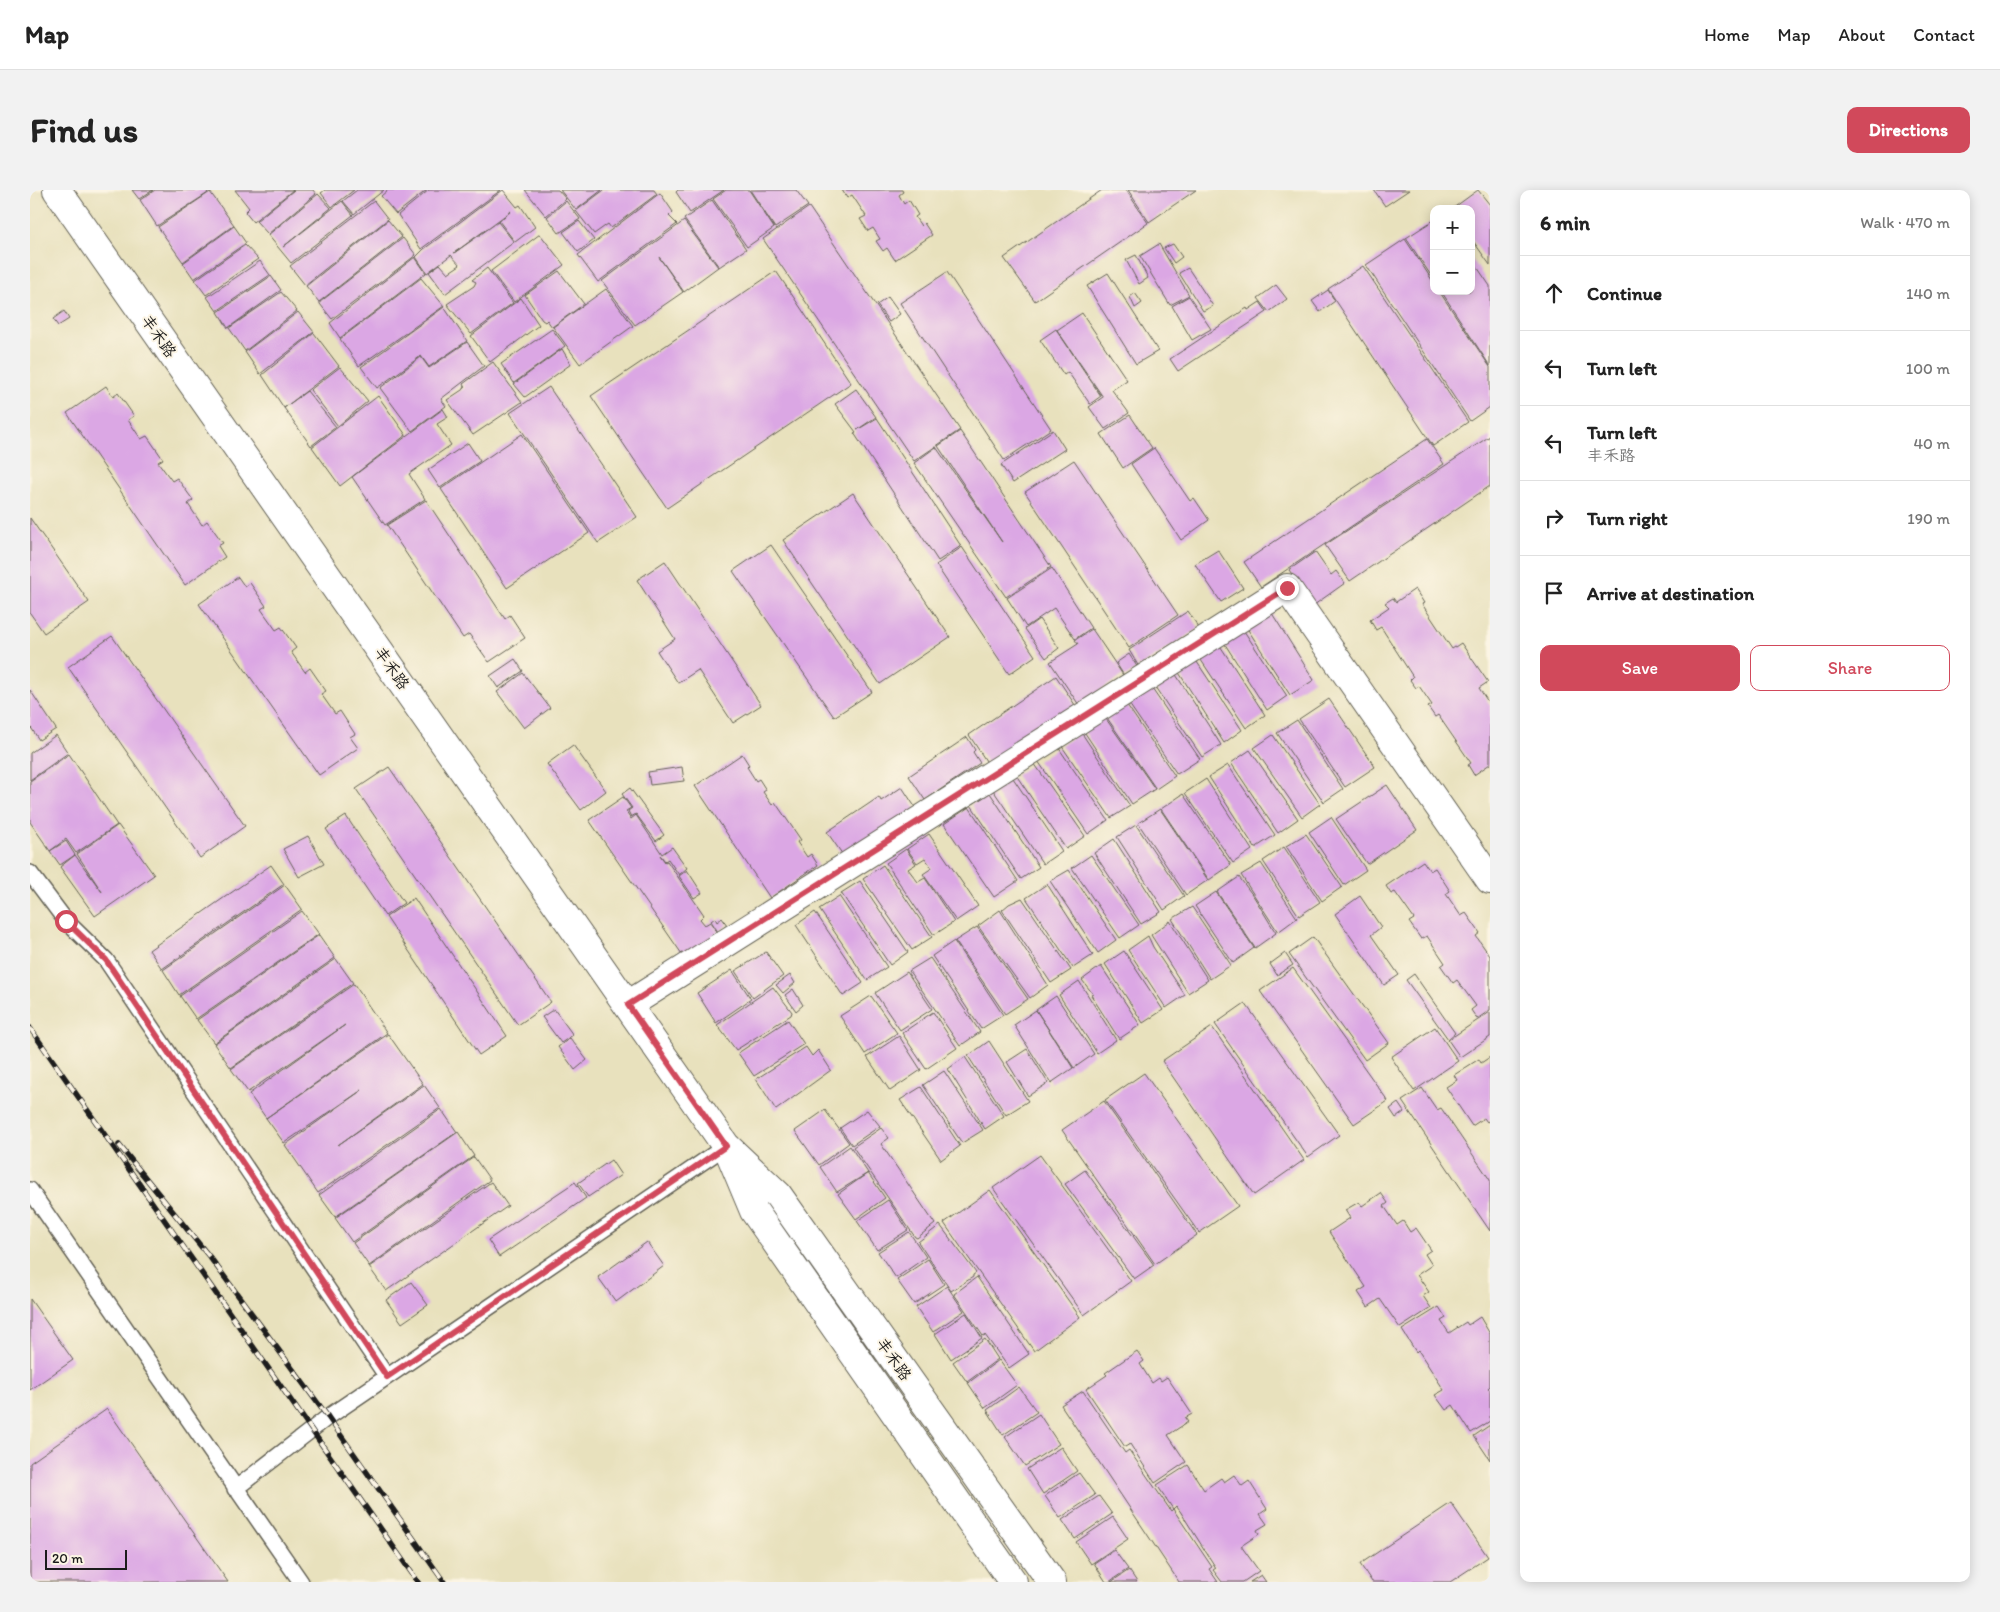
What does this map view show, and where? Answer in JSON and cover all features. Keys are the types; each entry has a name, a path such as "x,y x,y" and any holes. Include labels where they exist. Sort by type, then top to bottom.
{"main road":[{"name":"丰禾路","path":"57,190 726,1146 754,1211 1013,1582"},
{"path":"628,1005 1287,588 1490,880"},
{"name":"丰禾路","path":"726,1146 778,1195 1052,1582"}],"lane":[{"path":"30,873 66,921 106,960 387,1377"},
{"path":"235,1489 328,1417 726,1146"},
{"path":"30,1190 301,1582"}],"building":[{"path":"132,190 153,190 139,199"},
{"path":"155,190 206,190 208,193 157,226 140,200"},
{"path":"235,190 293,190 253,222 245,212 249,208"},
{"path":"294,190 313,190 316,194 268,234 256,221"},
{"path":"325,190 354,190 332,207 321,193"},
{"path":"357,190 384,190 354,214 343,201"},
{"path":"388,190 427,190 396,214 381,196"},
{"path":"429,190 501,190 421,249 398,215"},
{"path":"503,190 517,207 520,205 535,227 515,242 499,221 511,211 454,253 498,222 514,242 445,294 429,272 440,264 448,273 460,265 451,255 427,273 416,257"},
{"path":"525,190 558,190 566,199 546,216"},
{"path":"560,190 602,190 576,210"},
{"path":"604,190 654,190 657,194 611,228 608,224 594,234 576,211"},
{"path":"678,190 724,190 690,213 676,192"},
{"path":"726,190 749,190 774,228 747,247 713,199"},
{"path":"750,190 796,190 808,206 775,228"},
{"path":"842,190 902,190 903,192 899,195 904,204 909,200 918,215 915,217 921,226 924,223 932,235 895,260 887,248 883,251 876,241 880,239 873,228 868,231 860,219 866,216 852,195 847,198"},
{"path":"1102,190 1126,190 1148,223 1035,301 1004,258"},
{"path":"1128,190 1196,190 1149,222"},
{"path":"1374,190 1409,190 1385,206"},
{"path":"1478,190 1490,205 1490,265 1475,244 1475,205 1457,205"},
{"path":"210,192 234,225 183,262 158,227"},
{"path":"660,193 673,212 669,216 677,224 598,282 578,255"},
{"path":"318,194 331,208 283,247 342,201 353,215 291,263 268,235"},
{"path":"712,200 746,249 719,267 684,219"},
{"path":"374,201 388,219 305,285 290,266"},
{"path":"566,201 580,219 559,233 547,217"},
{"path":"809,207 960,430 914,461 763,239"},
{"path":"388,220 402,237 319,302 306,286"},
{"path":"579,221 594,240 578,252 563,232"},
{"path":"684,221 718,267 684,292 659,257 683,292 635,325 602,281"},
{"path":"1430,223 1430,274 1406,238"},
{"path":"234,226 246,243 194,279 183,263"},
{"path":"540,234 564,265 514,302 491,271"},
{"path":"403,238 416,255 332,319 320,302"},
{"path":"1405,239 1430,277 1430,295 1442,295 1490,367 1490,407 1470,421 1366,265"},
{"path":"1159,244 1189,295 1170,305 1140,256"},
{"path":"1173,244 1182,257 1174,263 1164,248"},
{"path":"245,245 258,259 206,295 195,280"},
{"path":"1136,255 1148,278 1139,284 1126,260"},
{"path":"415,257 426,273 340,338 330,323"},
{"path":"260,261 270,275 217,311 207,297"},
{"path":"1475,264 1490,286 1490,366 1444,295 1475,295"},
{"path":"1363,266 1468,422 1433,446 1328,289"},
{"path":"487,268 513,303 471,334 447,304 474,286 476,282 472,280"},
{"path":"1188,268 1213,306 1203,311 1179,273"},
{"path":"559,271 584,304 552,327 547,320 545,322 542,320 525,295"},
{"path":"776,271 851,383 667,508 591,396"},
{"path":"947,272 1051,429 1004,460 900,303"},
{"path":"1108,273 1158,351 1136,364 1087,286"},
{"path":"271,276 281,290 228,328 218,312"},
{"path":"421,278 444,306 359,366 340,339"},
{"path":"1276,285 1287,299 1269,312 1258,298"},
{"path":"606,289 633,326 580,364 553,327"},
{"path":"1328,290 1335,301 1320,312 1312,301"},
{"path":"281,292 297,311 245,351 229,328"},
{"path":"1135,293 1142,303 1135,308 1130,297"},
{"path":"1189,296 1211,329 1192,340 1172,306"},
{"path":"888,297 900,314 889,322 877,305"},
{"path":"521,298 539,325 490,362 471,336"},
{"path":"1260,302 1267,312 1178,371 1170,359 1247,308 1248,310"},
{"path":"444,307 467,341 429,367 421,356 377,388 361,367"},
{"path":"64,311 69,319 58,326 53,319"},
{"path":"298,312 314,332 260,374 245,352"},
{"path":"1082,313 1127,380 1112,390 1129,413 1105,429 1089,407 1103,397 1057,330"},
{"path":"552,329 565,346 514,383 501,364"},
{"path":"1056,329 1101,396 1090,404 1068,372 1064,375 1040,340"},
{"path":"314,333 339,366 284,408 262,375"},
{"path":"467,342 484,366 441,399 446,406 412,431 380,388 421,357 429,368"},
{"path":"562,349 571,364 525,397 514,384"},
{"path":"493,362 522,402 473,435 447,400 465,388 463,384"},
{"path":"340,367 368,401 338,426 310,390"},
{"path":"106,386 113,397 118,393 134,416 128,420 141,439 147,436 163,459 158,462 172,481 177,478 193,500 188,504 202,525 207,521 223,543 218,546 225,557 185,585 67,413"},
{"path":"549,387 637,517 598,543 510,413"},
{"path":"856,389 876,417 857,430 877,418 961,546 938,561 854,433 856,432 835,404"},
{"path":"307,391 336,427 311,446 284,408"},
{"path":"378,396 406,435 340,486 312,447"},
{"path":"443,409 448,417 437,424 451,445 409,474 425,499 385,525 352,477"},
{"path":"1130,415 1152,448 1123,468 1101,434"},
{"path":"1053,430 1065,449 1013,483 1001,465"},
{"path":"960,431 1051,567 1006,597 914,463 936,447 1002,542 938,446"},
{"path":"522,434 589,533 507,588 441,489"},
{"path":"1490,436 1490,486 1350,581 1325,545"},
{"path":"1427,439 1444,464 1261,587 1244,562"},
{"path":"468,443 480,461 440,488 428,470"},
{"path":"1154,448 1190,501 1194,498 1209,520 1181,540 1131,464"},
{"path":"1074,460 1178,615 1129,648 1025,492"},
{"path":"853,493 950,637 880,684 783,540"},
{"path":"426,500 505,619 510,615 525,638 489,662 469,634 463,638 387,525"},
{"path":"30,518 89,602 44,633 30,613"},
{"path":"771,545 872,692 834,717 733,571"},
{"path":"962,547 1035,656 1009,674 936,565"},
{"path":"1218,550 1243,588 1221,602 1195,564"},
{"path":"1315,552 1331,575 1336,571 1345,583 1314,605 1289,570"},
{"path":"665,561 761,705 733,723 698,670 678,683 657,651 675,639 637,580"},
{"path":"1052,568 1091,628 1075,639 1054,608 1026,627 1007,598"},
{"path":"238,577 245,587 250,583 266,606 261,609 276,630 281,627 296,648 291,652 305,672 310,668 326,691 321,694 335,714 340,711 355,734 350,737 358,748 319,775 199,604"},
{"path":"1415,589 1424,603 1422,604 1452,649 1461,643 1488,682 1479,688 1490,705 1490,764 1474,775 1468,765 1471,763 1438,715 1435,717 1428,707 1432,705 1419,686 1416,688 1410,680 1413,677 1381,627 1376,630 1370,620 1389,607 1385,603 1393,598 1396,602"},
{"path":"1268,607 1314,680 1290,695 1243,622"},
{"path":"1188,611 1199,628 1139,667 1129,650"},
{"path":"1039,619 1059,648 1046,658 1025,629"},
{"path":"1240,625 1287,696 1267,710 1221,638"},
{"path":"1092,629 1123,675 1079,705 1050,662 1078,644 1075,640"},
{"path":"112,636 245,826 200,858 68,667"},
{"path":"1217,641 1265,715 1246,728 1197,654"},
{"path":"1129,654 1138,668 1125,677 1116,663"},
{"path":"1193,656 1242,730 1224,743 1176,668"},
{"path":"515,659 523,671 498,688 490,676"},
{"path":"1173,670 1221,745 1202,757 1153,684"},
{"path":"523,673 550,708 524,728 497,692"},
{"path":"1056,676 1077,708 990,767 969,735"},
{"path":"1150,686 1200,759 1177,774 1127,701"},
{"path":"30,690 56,729 39,740 30,726"},
{"path":"1329,699 1375,767 1345,787 1299,719"},
{"path":"1125,702 1175,776 1156,789 1105,715"},
{"path":"1104,716 1155,789 1132,804 1083,730"},
{"path":"1297,720 1343,789 1324,802 1277,733"},
{"path":"1081,732 1130,806 1111,818 1061,745"},
{"path":"56,735 68,753 30,780 30,753"},
{"path":"1273,735 1320,804 1302,817 1254,748"},
{"path":"967,737 980,763 925,800 909,776"},
{"path":"573,745 606,791 581,810 547,764"},
{"path":"1058,747 1108,820 1088,834 1038,761"},
{"path":"1250,750 1298,819 1278,833 1231,763"},
{"path":"69,754 117,825 76,853 66,839 50,851 30,822 30,781"},
{"path":"742,754 749,765 747,767 756,781 759,779 766,790 763,792 772,805 775,802 801,840 797,842 807,857 811,854 818,865 770,898 695,786"},
{"path":"1034,763 1085,836 1066,849 1016,775"},
{"path":"1228,765 1275,835 1255,848 1209,777"},
{"path":"389,767 551,1002 518,1025 356,789"},
{"path":"682,767 684,781 650,785 648,772"},
{"path":"1013,778 1062,851 1043,864 993,790"},
{"path":"1206,779 1252,850 1233,863 1185,793"},
{"path":"1387,785 1417,830 1367,864 1336,819"},
{"path":"902,787 917,810 845,858 827,832 879,797 881,801"},
{"path":"630,788 664,835 656,841 636,814 631,817 628,811 632,808 622,794"},
{"path":"990,793 1039,867 1021,879 971,805"},
{"path":"1183,794 1231,865 1209,880 1161,809"},
{"path":"623,797 631,808 626,811 631,819 636,815 662,854 672,847 687,868 679,875 668,859 665,861 660,855 665,862 667,861 704,915 700,919 705,925 710,922 718,933 684,957 589,820"},
{"path":"969,807 1018,881 994,897 944,824"},
{"path":"1160,809 1208,880 1186,895 1138,823"},
{"path":"346,816 404,903 385,916 326,829"},
{"path":"1331,817 1366,870 1344,885 1309,832"},
{"path":"118,825 154,875 95,916 60,867 75,855 102,892 77,854"},
{"path":"1136,825 1184,896 1164,910 1117,837"},
{"path":"929,834 978,906 956,921 923,874 932,868 925,858 917,863 907,849"},
{"path":"1306,834 1342,887 1322,901 1286,846"},
{"path":"308,836 324,864 299,877 283,849"},
{"path":"1114,839 1161,912 1141,924 1094,853"},
{"path":"66,841 75,855 60,865 50,851"},
{"path":"1284,847 1320,902 1299,916 1263,861"},
{"path":"906,849 916,864 908,869 918,882 925,878 954,922 934,935 886,863"},
{"path":"1091,855 1139,925 1120,938 1072,868"},
{"path":"1423,861 1430,871 1435,868 1450,891 1446,894 1461,916 1466,913 1480,933 1476,936 1490,956 1490,1010 1477,1019 1471,1010 1476,1006 1457,980 1453,983 1441,966 1445,963 1427,936 1421,939 1409,922 1414,919 1395,892 1391,894 1386,886"},
{"path":"1261,863 1297,918 1278,932 1241,875"},
{"path":"271,865 284,884 162,969 149,950"},
{"path":"883,865 932,937 912,950 863,879"},
{"path":"687,870 702,893 694,898 679,876"},
{"path":"1069,870 1116,940 1098,953 1050,881"},
{"path":"1239,877 1276,933 1255,948 1217,892"},
{"path":"860,881 908,952 890,965 841,893"},
{"path":"1047,884 1093,955 1073,968 1026,898"},
{"path":"285,885 302,909 179,995 163,970"},
{"path":"1216,892 1254,948 1233,963 1195,906"},
{"path":"839,896 887,967 867,980 819,909"},
{"path":"1360,896 1381,927 1371,935 1399,975 1384,985 1335,914"},
{"path":"414,898 507,1036 479,1055 386,917"},
{"path":"1022,898 1071,970 1051,983 1002,910 1009,904"},
{"path":"1192,907 1231,965 1210,979 1172,919"},
{"path":"1000,910 1048,985 1030,998 978,926"},
{"path":"302,911 319,934 196,1019 180,996"},
{"path":"815,912 863,983 843,996 796,925"},
{"path":"715,918 717,922 722,918 727,925 718,932 711,921"},
{"path":"1170,921 1208,980 1188,993 1151,935"},
{"path":"977,927 1028,999 1005,1014 955,941"},
{"path":"319,935 335,958 214,1043 197,1020"},
{"path":"1148,936 1153,947 1185,995 1166,1008 1128,950"},
{"path":"1313,937 1389,1043 1365,1060 1289,954"},
{"path":"954,941 1003,1015 981,1029 932,956"},
{"path":"1124,951 1163,1010 1143,1023 1105,964"},
{"path":"766,952 783,976 753,998 735,971"},
{"path":"1285,953 1293,965 1277,975 1270,964"},
{"path":"930,958 980,1032 960,1046 909,971"},
{"path":"336,959 353,983 231,1068 214,1044"},
{"path":"1101,966 1140,1025 1119,1039 1091,995 1093,994 1082,980"},
{"path":"1293,968 1388,1101 1354,1124 1260,991"},
{"path":"732,970 751,999 716,1023 697,993"},
{"path":"907,972 932,1009 900,1030 875,993"},
{"path":"1414,974 1455,1033 1448,1039 1406,980"},
{"path":"790,975 795,983 783,993 776,985"},
{"path":"1079,981 1116,1040 1097,1053 1059,995"},
{"path":"354,984 387,1033 266,1118 249,1094 345,1025 248,1092 231,1069"},
{"path":"773,987 792,1012 791,1015 736,1050 717,1025"},
{"path":"793,989 803,1005 796,1011 785,995"},
{"path":"871,996 897,1033 865,1054 840,1016"},
{"path":"1056,996 1094,1054 1074,1068 1036,1010"},
{"path":"1245,1003 1339,1135 1308,1157 1215,1024"},
{"path":"554,1009 573,1035 561,1043 542,1017"},
{"path":"1036,1010 1073,1068 1051,1083 1014,1025"},
{"path":"933,1012 957,1048 926,1069 902,1033"},
{"path":"1490,1012 1490,1037 1460,1057 1448,1040"},
{"path":"788,1020 804,1044 754,1076 738,1053"},
{"path":"1212,1027 1304,1160 1254,1195 1162,1061"},
{"path":"1435,1027 1458,1061 1414,1091 1391,1057"},
{"path":"388,1034 423,1084 338,1145 424,1085 440,1108 318,1193 285,1145 362,1090 284,1143 266,1118"},
{"path":"899,1036 921,1070 890,1091 867,1057"},
{"path":"570,1038 587,1060 575,1070 558,1047"},
{"path":"989,1041 1028,1101 1006,1115 968,1056"},
{"path":"806,1047 812,1056 818,1050 831,1070 776,1110 756,1079"},
{"path":"1027,1049 1048,1083 1028,1096 1007,1062"},
{"path":"965,1057 1004,1116 985,1129 948,1069"},
{"path":"1490,1057 1490,1120 1487,1122 1484,1118 1472,1126 1446,1087 1457,1080 1454,1075 1479,1059 1481,1063"},
{"path":"944,1071 983,1130 962,1143 923,1085"},
{"path":"1144,1073 1238,1206 1199,1233 1105,1100"},
{"path":"921,1087 960,1146 941,1160 900,1100"},
{"path":"1422,1088 1437,1110 1441,1108 1490,1180 1490,1231 1402,1101"},
{"path":"1104,1101 1197,1235 1155,1264 1062,1130"},
{"path":"1398,1103 1404,1112 1396,1118 1390,1109"},
{"path":"441,1109 457,1132 335,1217 319,1195"},
{"path":"825,1110 849,1143 819,1165 795,1131"},
{"path":"867,1110 880,1126 852,1145 840,1128"},
{"path":"881,1128 889,1138 881,1144 935,1224 917,1238 853,1147"},
{"path":"458,1132 474,1156 352,1242 335,1218"},
{"path":"850,1146 868,1173 837,1192 820,1167"},
{"path":"1040,1155 1131,1281 1084,1315 993,1188"},
{"path":"474,1157 490,1180 369,1266 353,1243"},
{"path":"611,1160 621,1175 588,1197 578,1183"},
{"path":"1085,1170 1154,1265 1134,1279 1065,1184"},
{"path":"868,1173 885,1198 856,1219 838,1194"},
{"path":"491,1182 508,1206 386,1291 369,1267"},
{"path":"575,1182 586,1198 499,1257 488,1240"},
{"path":"990,1190 1080,1317 1034,1351 944,1223"},
{"path":"1381,1193 1388,1203 1384,1206 1397,1225 1403,1221 1410,1232 1416,1228 1431,1250 1425,1254 1432,1265 1417,1275 1429,1292 1423,1296 1431,1308 1400,1328 1380,1299 1368,1307 1358,1292 1366,1287 1329,1232 1350,1218 1345,1210 1359,1202 1362,1206"},
{"path":"888,1200 908,1230 877,1250 857,1221"},
{"path":"940,1225 976,1273 951,1291 918,1242"},
{"path":"909,1232 926,1257 896,1278 878,1252"},
{"path":"647,1242 664,1266 616,1302 598,1277"},
{"path":"928,1259 944,1284 914,1304 897,1280"},
{"path":"977,1277 1029,1354 1009,1368 985,1335 983,1336 954,1294"},
{"path":"411,1282 428,1305 402,1323 386,1300"},
{"path":"947,1286 964,1311 933,1332 916,1307"},
{"path":"30,1299 73,1360 30,1390"},
{"path":"1439,1307 1446,1318 1441,1321 1449,1333 1466,1322 1468,1325 1480,1317 1490,1334 1490,1386 1488,1388 1490,1391 1490,1421 1471,1433 1453,1405 1446,1410 1435,1395 1444,1390 1418,1350 1416,1352 1402,1330"},
{"path":"966,1313 982,1338 951,1359 935,1334"},
{"path":"985,1339 998,1359 967,1382 953,1362"},
{"path":"1137,1351 1144,1361 1140,1364 1152,1383 1159,1378 1161,1381 1167,1377 1192,1414 1185,1418 1188,1422 1168,1435 1186,1462 1155,1483 1130,1444 1125,1447 1086,1389"},
{"path":"999,1360 1017,1385 985,1408 968,1383"},
{"path":"1019,1387 1037,1412 1003,1435 987,1410"},
{"path":"1083,1391 1125,1453 1129,1450 1171,1511 1173,1509 1212,1567 1209,1569 1218,1582 1179,1582 1061,1405"},
{"path":"107,1409 228,1582 30,1582 30,1463"},
{"path":"1039,1414 1059,1444 1025,1466 1005,1437"},
{"path":"1490,1425 1490,1460 1474,1436"},
{"path":"1061,1447 1077,1471 1043,1494 1027,1469"},
{"path":"1188,1465 1204,1490 1221,1478 1224,1482 1234,1475 1242,1486 1249,1481 1267,1509 1260,1514 1267,1524 1257,1530 1259,1534 1241,1546 1259,1571 1243,1582 1222,1582 1213,1570 1216,1568 1180,1511 1176,1506 1173,1509 1157,1485"},
{"path":"1079,1473 1095,1495 1060,1518 1045,1496"},
{"path":"1099,1496 1112,1514 1075,1539 1062,1520"},
{"path":"1451,1503 1488,1557 1450,1582 1372,1582 1360,1564"},
{"path":"1113,1517 1128,1539 1091,1564 1076,1542"},
{"path":"1114,1550 1128,1569 1109,1582 1106,1582 1094,1563"},
{"path":"1129,1570 1137,1582 1111,1582"},
{"path":"1261,1575 1266,1582 1250,1582"}],"railway":[{"path":"30,1028 418,1582"},
{"path":"119,1145 212,1260 328,1417 444,1582"}],"route":[{"path":"66,921 106,960 387,1377 726,1146 628,1005 1287,588"}]}
